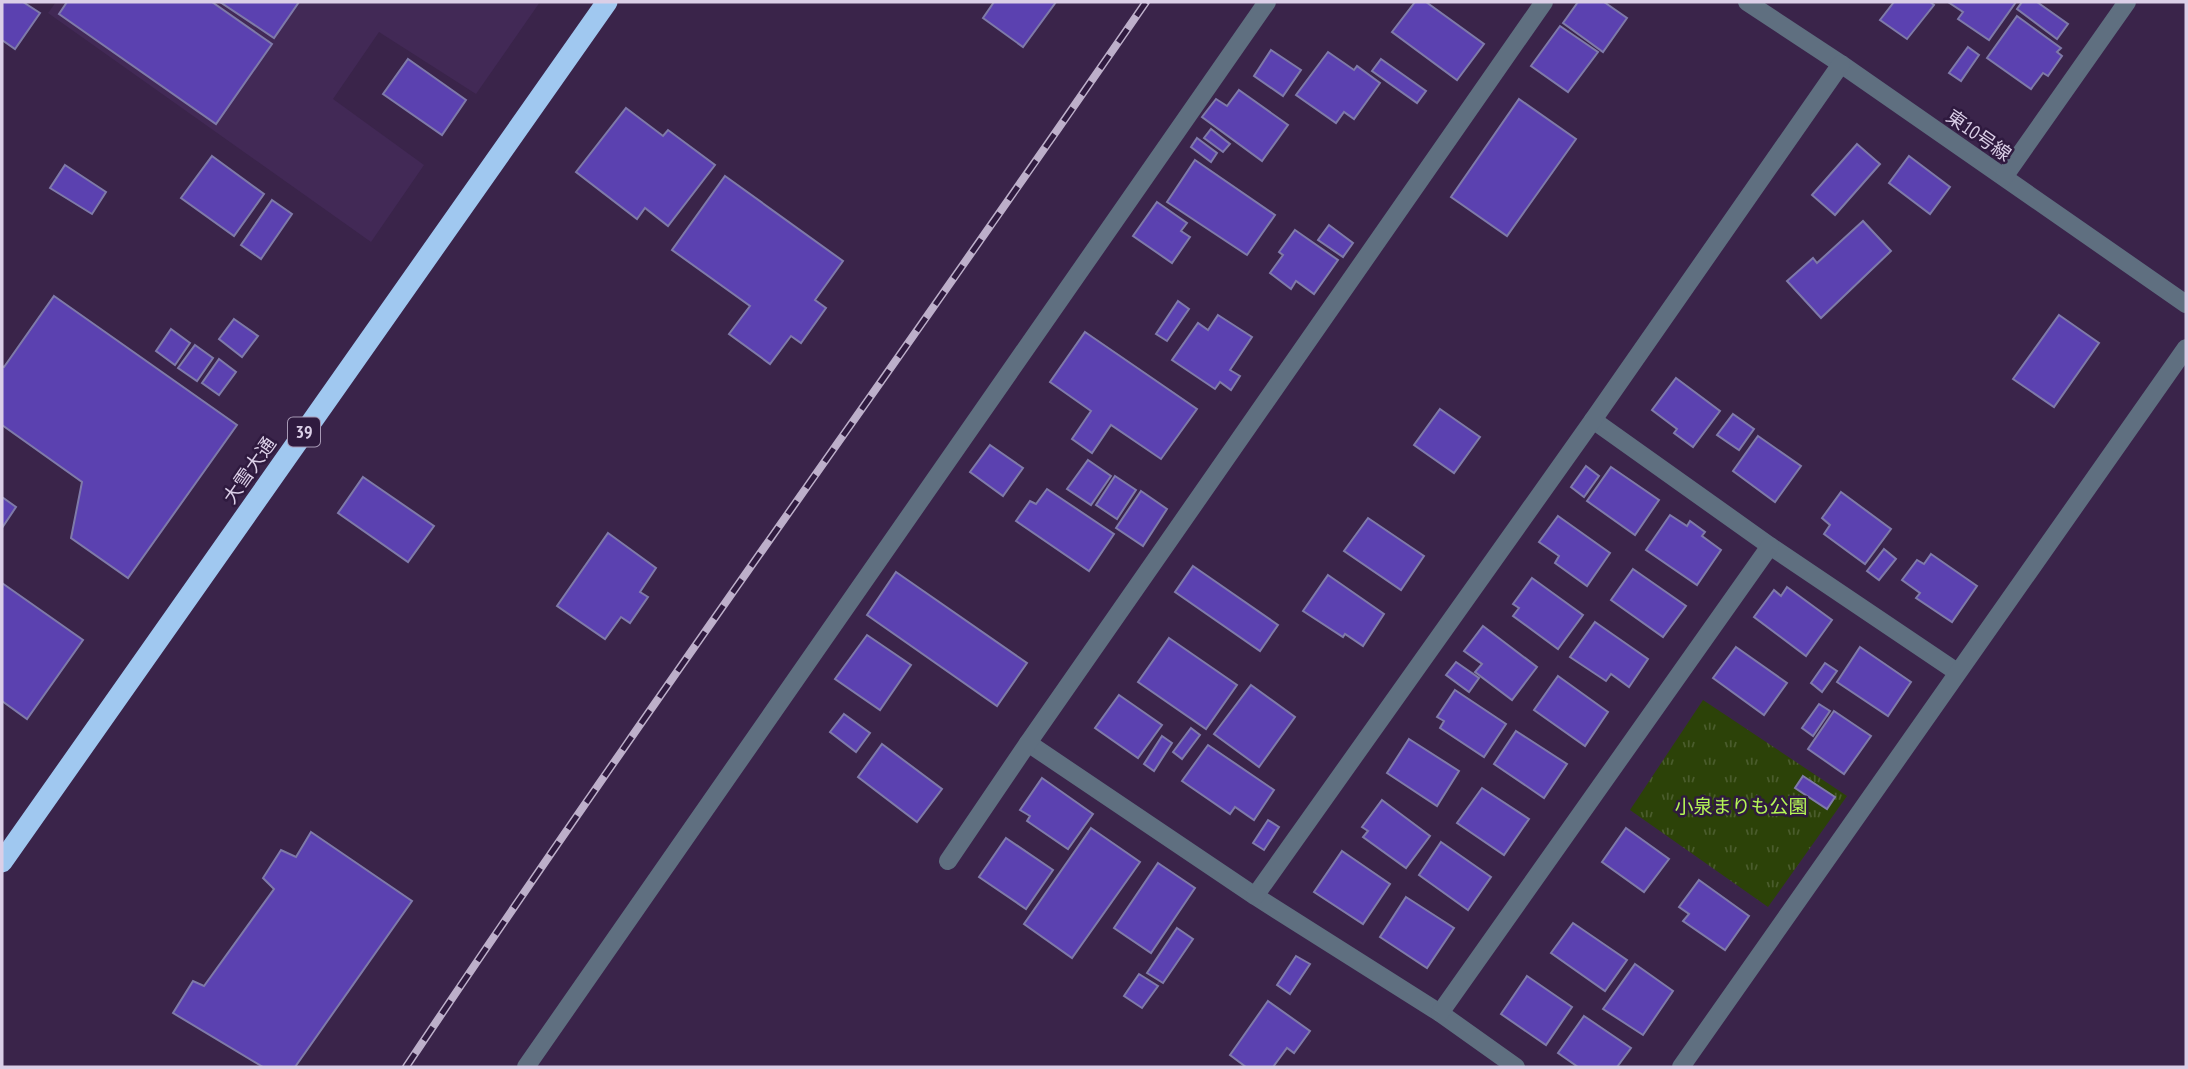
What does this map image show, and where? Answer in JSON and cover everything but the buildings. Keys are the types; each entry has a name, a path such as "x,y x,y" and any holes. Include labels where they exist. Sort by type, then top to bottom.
{"highway":[{"name":"大雪大通","path":"2,862 607,2"}],"street":[{"path":"526,1067 1267,2"},
{"path":"948,861 1544,2"},
{"name":"東10号線","path":"1747,2 2186,304"},
{"path":"2004,177 2127,2"},
{"path":"1255,896 1593,420 1840,64"},
{"path":"1681,1067 2186,348"},
{"path":"1593,420 1770,546 1957,672"},
{"path":"1440,1013 1770,546"},
{"path":"1028,743 1255,896 1440,1013 1516,1067"}],"shaded area":[{"path":"56,2 540,2 476,94 379,32 333,99 424,165 371,242 48,13"}],"green space":[{"name":"小泉まりも公園","path":"1703,700 1847,796 1768,907 1630,810"}],"railway":[{"path":"406,1067 588,799 1146,2"}]}
